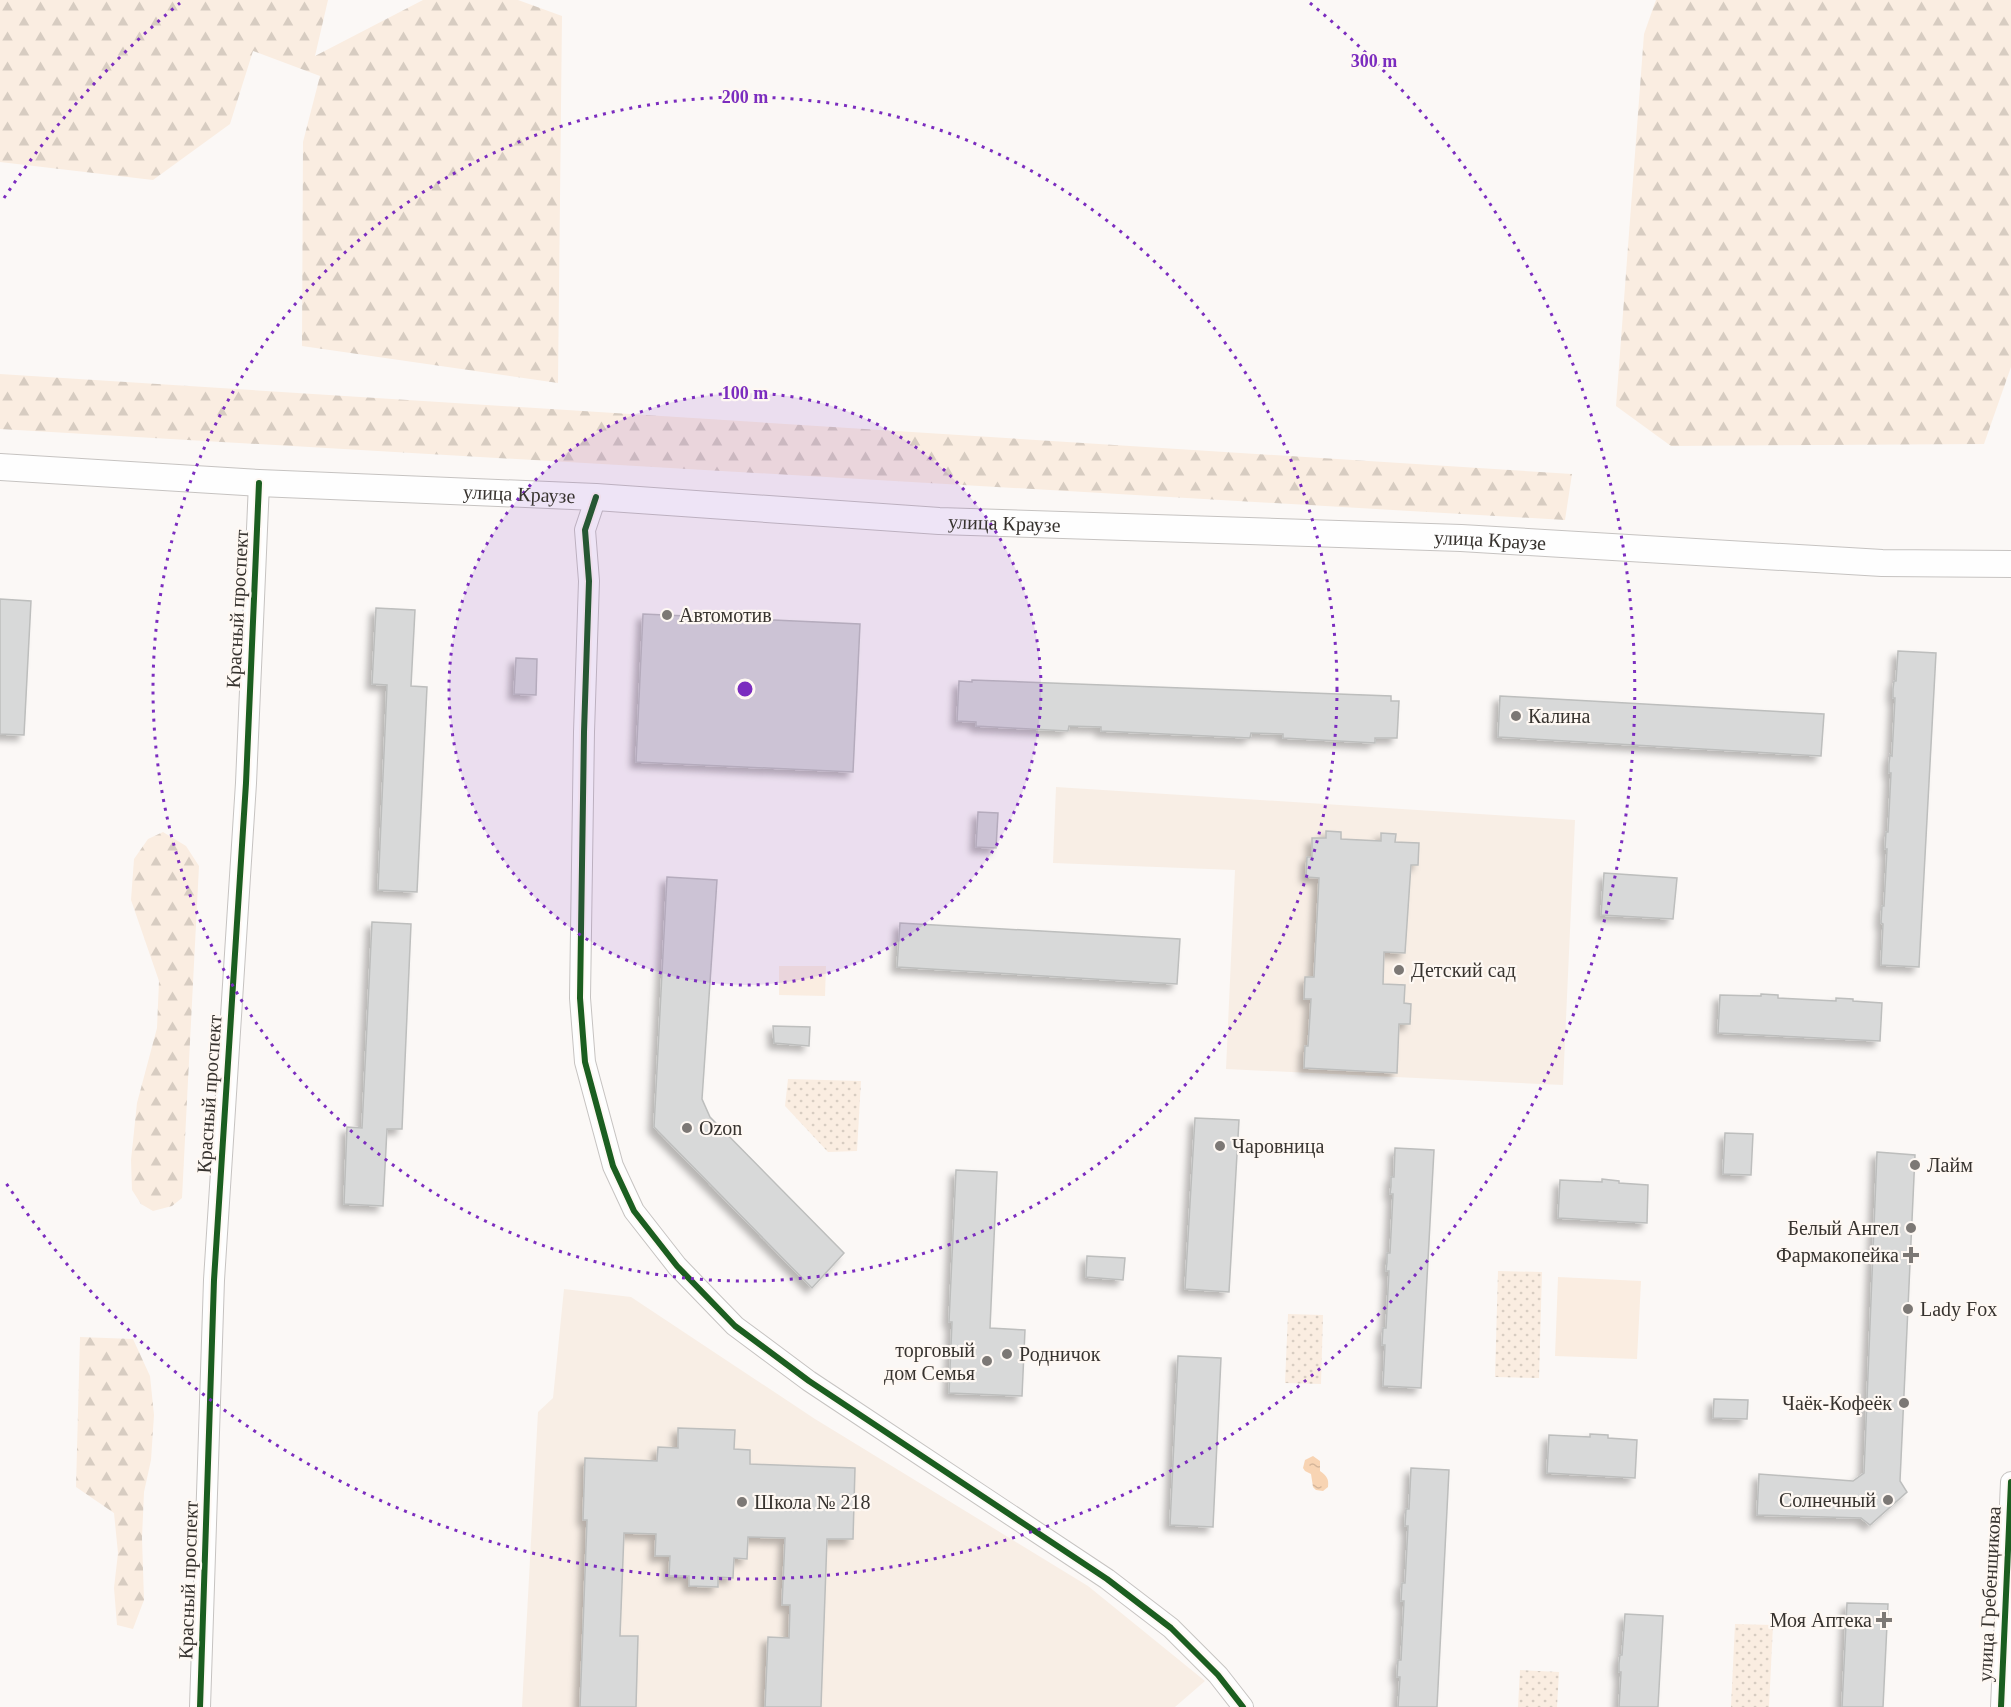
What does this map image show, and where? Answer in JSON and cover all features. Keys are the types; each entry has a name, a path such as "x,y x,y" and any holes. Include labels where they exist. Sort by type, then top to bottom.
{"main road":[{"name":"улица Краузе","path":"0,467 259,483 596,497 939,521 1461,538 1882,563 2011,564"}],"street":[{"name":"Красный проспект","path":"200,1707 214,1280 246,783 259,483"},
{"path":"596,497 585,530 589,582 580,998 585,1062 613,1166 634,1211 671,1259 700,1292 735,1326 809,1381 1107,1579 1171,1628 1218,1675 1243,1707"},
{"name":"улица Гребенщикова","path":"2001,1707 2011,1482"}],"shaded area":[{"name":"Детский сад","path":"1056,787 1575,820 1563,1085 1226,1069 1235,870 1053,863"},
{"name":"Школа № 218","path":"564,1289 631,1297 815,1419 1088,1586 1205,1681 1175,1707 522,1707 538,1412 553,1398"}],"green space":[{"path":"0,0 328,0 315,56 423,0 518,0 562,16 558,383 302,346 303,142 320,76 253,51 230,124 153,180 0,162"},
{"path":"1656,0 2011,0 2011,367 1984,444 1671,446 1616,406 1644,34"},
{"path":"0,374 1572,474 1565,520 0,429"},
{"path":"163,832 186,846 199,866 182,1198 172,1206 153,1211 141,1204 132,1190 131,1160 137,1103 157,1028 159,981 131,900 134,859 148,839"},
{"path":"779,966 826,966 825,996 779,995"},
{"path":"788,1079 861,1081 857,1151 828,1152 785,1106"},
{"path":"1498,1271 1542,1272 1539,1378 1495,1377"},
{"path":"1558,1277 1641,1281 1637,1359 1555,1356"},
{"path":"1288,1314 1323,1315 1321,1384 1285,1383"},
{"path":"80,1337 133,1339 150,1376 154,1415 151,1460 144,1492 142,1538 144,1600 133,1629 117,1625 114,1588 118,1553 114,1513 76,1487"},
{"path":"1735,1624 1773,1625 1769,1707 1731,1707"},
{"path":"1520,1670 1559,1672 1557,1707 1518,1707"}],"water":[{"path":"1313,1456 1320,1461 1320,1471 1328,1480 1328,1487 1323,1491 1313,1487 1311,1474 1303,1468 1305,1460"}],"building":[{"path":"0,599 31,601 24,735 0,734"},
{"path":"376,608 415,610 411,686 427,687 417,892 378,890 387,685 372,684"},
{"path":"643,614 860,624 853,772 636,762"},
{"path":"1898,651 1936,653 1919,967 1881,965 1883,924 1881,923 1882,906 1884,906 1887,849 1885,849 1891,773 1889,773 1889,764 1890,755 1892,756 1895,698 1893,698 1893,689 1894,681 1896,681"},
{"path":"516,658 537,659 536,695 514,694"},
{"path":"972,680 1391,696 1391,701 1399,701 1397,738 1375,738 1375,743 1283,738 1283,734 1251,733 1250,738 1101,731 1101,727 1069,726 1068,731 976,726 976,722 957,721 959,681 972,682"},
{"path":"1500,696 1824,714 1821,756 1498,737"},
{"path":"978,812 998,813 996,848 976,847"},
{"path":"1326,831 1341,832 1341,839 1381,841 1381,833 1396,834 1395,842 1419,843 1418,865 1411,865 1405,953 1384,952 1383,984 1405,985 1404,1003 1411,1004 1410,1024 1399,1024 1397,1073 1304,1068 1311,999 1304,999 1305,977 1314,977 1319,878 1306,877 1307,857 1312,857 1312,838 1326,838"},
{"path":"1604,873 1677,878 1673,919 1601,915"},
{"path":"667,877 717,880 702,1099 710,1117 844,1253 812,1288 654,1127"},
{"path":"372,922 411,924 402,1129 387,1129 383,1206 344,1204 347,1127 362,1128"},
{"path":"900,923 1180,939 1177,984 897,967"},
{"path":"1761,994 1778,995 1778,998 1836,1001 1836,998 1882,1003 1880,1041 1718,1033 1720,995 1761,996"},
{"path":"773,1026 810,1027 809,1046 774,1043"},
{"path":"1195,1118 1239,1120 1229,1292 1185,1289"},
{"path":"1725,1133 1753,1134 1751,1175 1723,1174"},
{"path":"1395,1148 1434,1150 1421,1388 1383,1386 1385,1345 1382,1345 1383,1328 1386,1328 1389,1271 1386,1271 1387,1253 1390,1253 1393,1194 1390,1194 1391,1177 1394,1177"},
{"path":"1877,1152 1915,1155 1900,1481 1907,1492 1870,1525 1861,1518 1757,1515 1759,1474 1853,1481 1864,1473"},
{"path":"956,1170 997,1172 990,1328 1025,1330 1022,1396 949,1393 952,1322 949,1322"},
{"path":"1602,1179 1648,1185 1647,1223 1558,1218 1560,1180 1602,1182"},
{"path":"1087,1256 1125,1258 1123,1280 1086,1277"},
{"path":"1178,1356 1221,1358 1213,1527 1170,1525"},
{"path":"1714,1399 1748,1400 1747,1419 1713,1418"},
{"path":"678,1428 735,1430 734,1449 750,1450 750,1464 855,1468 853,1539 827,1539 821,1707 765,1707 768,1637 789,1638 790,1605 782,1605 785,1538 748,1537 747,1559 734,1558 733,1578 718,1577 718,1587 689,1586 689,1576 669,1576 670,1556 655,1556 656,1534 624,1533 620,1636 638,1636 636,1707 580,1707 587,1520 583,1520 585,1458 657,1461 658,1447 678,1448"},
{"path":"1590,1434 1637,1440 1635,1478 1547,1473 1549,1435 1590,1437"},
{"path":"1411,1468 1449,1470 1437,1707 1398,1707 1400,1677 1397,1677 1398,1660 1401,1660 1404,1601 1401,1601 1402,1583 1405,1583 1408,1526 1405,1526 1406,1509 1409,1509"},
{"path":"1847,1603 1888,1604 1883,1707 1842,1707"},
{"path":"1625,1614 1663,1616 1658,1707 1619,1707 1621,1672 1619,1672 1619,1663 1620,1655 1622,1655"}],"cycle path":[{"path":"200,1707 214,1280 246,783 259,483"},
{"path":"596,497 585,530 589,581 580,998 585,1062 613,1166 634,1211 677,1266 735,1326 809,1381 1107,1579 1171,1628 1218,1675 1243,1707"},
{"path":"2001,1707 2011,1482"}],"place":[{"name":"Автомотив","path":"667,615"},
{"name":"Калина","path":"1516,716"},
{"name":"Детский сад","path":"1399,970"},
{"name":"Ozon","path":"687,1128"},
{"name":"Чаровница","path":"1220,1146"},
{"name":"Лайм","path":"1915,1165"},
{"name":"Белый Ангел","path":"1911,1228"},
{"name":"Фармакопейка","path":"1911,1255"},
{"name":"Lady Fox","path":"1908,1309"},
{"name":"Родничок","path":"1007,1354"},
{"name":"торговый дом Семья","path":"987,1361"},
{"name":"Чаёк-Кофеёк","path":"1904,1403"},
{"name":"Солнечный","path":"1888,1500"},
{"name":"Школа № 218","path":"742,1502"},
{"name":"Моя Аптека","path":"1884,1620"}]}
